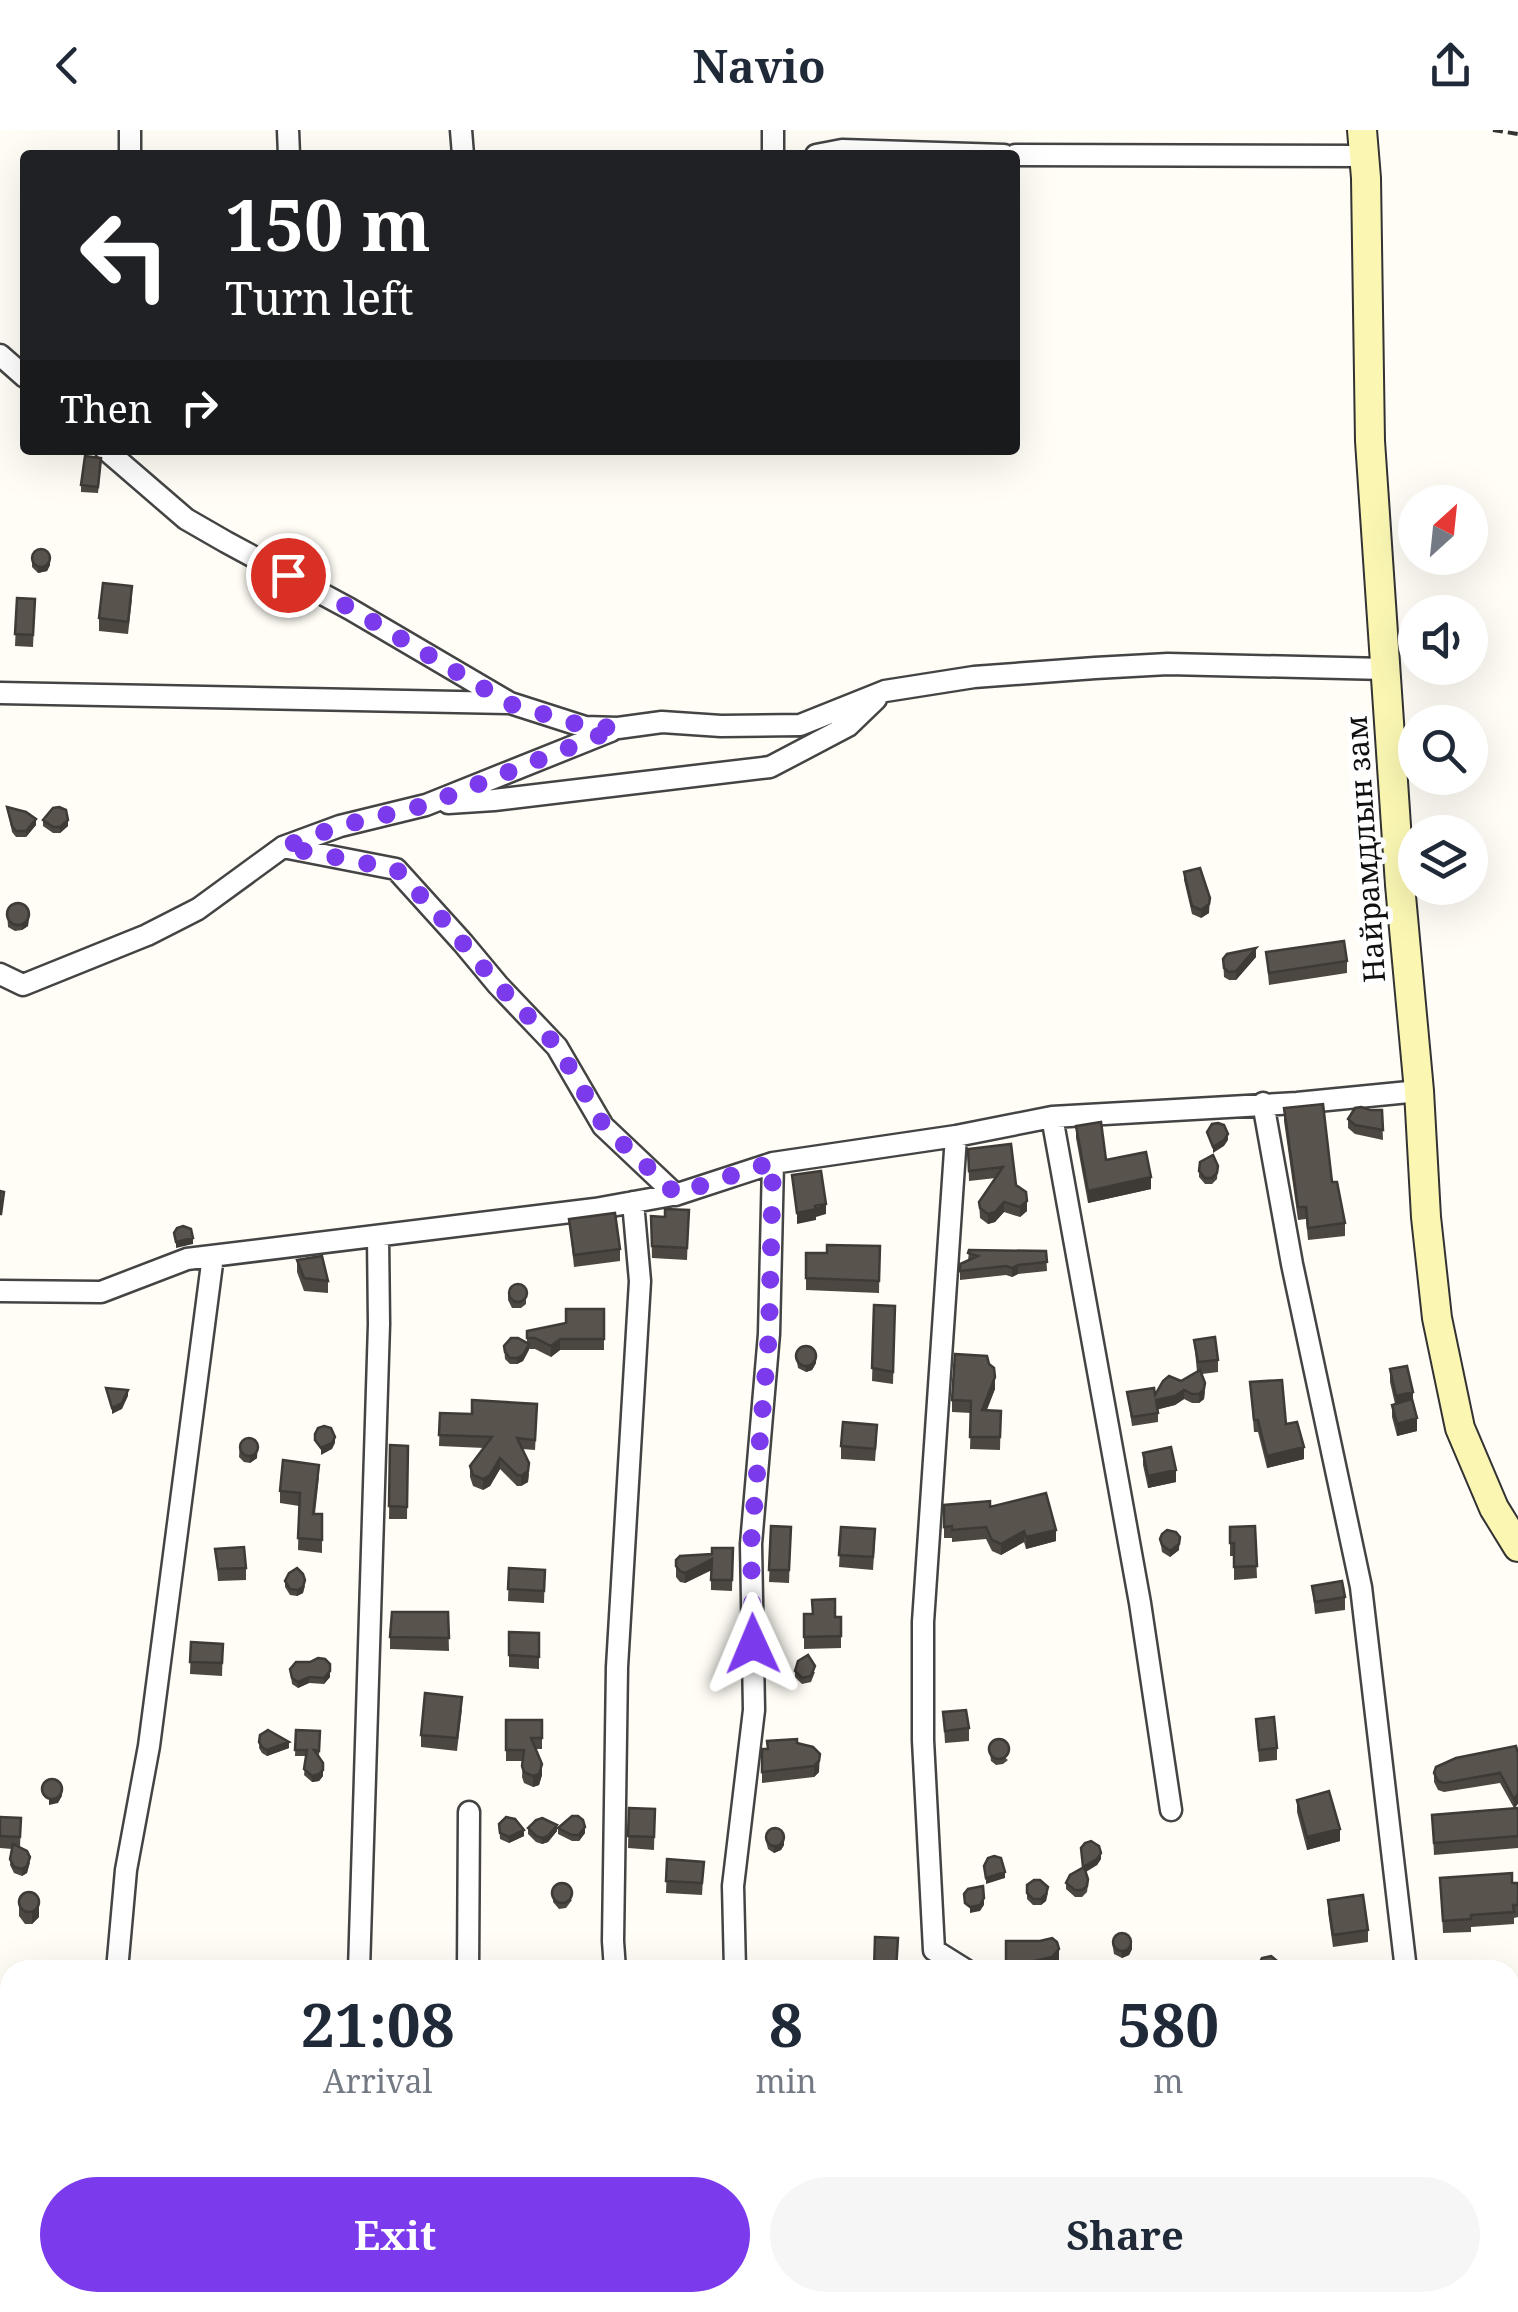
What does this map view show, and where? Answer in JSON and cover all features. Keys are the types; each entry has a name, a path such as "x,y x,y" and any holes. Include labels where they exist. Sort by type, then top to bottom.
{"main road":[{"name":"Найрамдлын зам","path":"1363,143 1370,441 1400,885 1437,1318 1460,1428 1494,1508 1518,1547"}],"street":[{"path":"1020,155 1363,143"},
{"path":"0,355 20,373"},
{"path":"112,455 186,519 350,608 510,704 584,726 618,728 662,722 800,725 885,692 974,677 1095,668 1168,664 1385,669"},
{"path":"426,805 770,767 848,726 885,692"},
{"path":"0,693 510,704"},
{"path":"0,974 23,985 147,935 198,909 283,847 340,826 426,805 618,728"},
{"path":"283,847 396,869 557,1046 604,1126 676,1194"},
{"path":"0,1291 102,1292 187,1259 595,1209 676,1194 773,1162 956,1136 1052,1117 1419,1091"},
{"path":"1264,1103 1292,1264 1361,1587 1405,1960"},
{"path":"1052,1117 1140,1603 1171,1810"},
{"path":"950,1960 934,1950 922,1740 923,1622 956,1136"},
{"path":"735,1960 733,1886 754,1710 751,1544 769,1334 773,1162"},
{"path":"614,1960 617,1666 640,1281 633,1202"},
{"path":"358,1960 378,1236"},
{"path":"117,1960 126,1870 149,1746 213,1256"},
{"path":"468,1960 469,1812"}],"path":[{"path":"1493,130 1518,134"}],"building":[{"path":"85,456 101,458 98,487 81,485"},
{"path":"41,549 50,558 41,567 32,558"},
{"path":"103,583 132,586 128,622 99,618"},
{"path":"17,598 35,599 33,635 15,634"},
{"path":"7,807 36,819 26,831 16,831"},
{"path":"53,808 66,810 68,820 53,827 43,820"},
{"path":"1200,868 1210,898 1201,910 1192,906 1184,872"},
{"path":"18,903 26,906 26,922 18,925 10,922 7,914 10,906"},
{"path":"1344,941 1347,961 1269,973 1266,952"},
{"path":"1256,948 1236,971 1224,968 1227,954"},
{"path":"1323,1104 1332,1182 1337,1182 1345,1223 1308,1228 1306,1207 1298,1207 1284,1108"},
{"path":"1355,1108 1382,1110 1383,1130 1355,1125 1348,1119"},
{"path":"1101,1122 1106,1160 1146,1152 1151,1177 1088,1191 1076,1126"},
{"path":"1212,1124 1224,1125 1228,1134 1213,1147 1207,1132"},
{"path":"1011,1144 1016,1185 1026,1192 1027,1201 1020,1207 1004,1202 988,1214 979,1202 1003,1167 969,1171 968,1149"},
{"path":"1213,1155 1217,1173 1205,1178 1199,1171 1200,1162"},
{"path":"821,1171 826,1204 797,1213 792,1175"},
{"path":"665,1209 689,1210 687,1248 652,1246 651,1216 665,1217"},
{"path":"615,1213 620,1249 574,1255 569,1219"},
{"path":"183,1226 191,1229 193,1238 176,1242 174,1233"},
{"path":"827,1245 880,1246 879,1281 806,1278 806,1253 827,1253"},
{"path":"1046,1251 1047,1262 960,1271 960,1264 978,1256 968,1253"},
{"path":"322,1256 328,1281 304,1278 297,1260"},
{"path":"518,1284 525,1286 525,1300 518,1302 511,1300 509,1293 511,1286"},
{"path":"874,1305 895,1306 893,1372 872,1368"},
{"path":"566,1309 604,1309 604,1339 560,1339 551,1346 527,1338 527,1331 566,1323"},
{"path":"1215,1337 1218,1360 1198,1362 1194,1340"},
{"path":"511,1338 529,1344 517,1358 510,1358 505,1352 504,1346"},
{"path":"806,1346 816,1356 806,1366 796,1356"},
{"path":"955,1354 987,1356 994,1368 995,1377 982,1410 1001,1411 1000,1437 970,1437 971,1401 952,1400"},
{"path":"1407,1366 1413,1392 1396,1396 1390,1369"},
{"path":"1200,1370 1205,1383 1199,1394 1184,1390 1156,1400 1158,1413 1132,1417 1127,1392 1154,1388 1155,1395 1169,1376 1181,1381"},
{"path":"1282,1380 1286,1424 1297,1422 1304,1447 1267,1456 1258,1420 1254,1420 1250,1382"},
{"path":"106,1388 128,1390 122,1403 112,1408"},
{"path":"1412,1399 1417,1418 1397,1424 1392,1405"},
{"path":"472,1400 537,1404 535,1440 517,1438 529,1463 528,1471 521,1476 500,1458 490,1475 483,1479 473,1475 470,1466 492,1437 439,1435 440,1413 472,1414"},
{"path":"843,1422 877,1425 875,1449 841,1446"},
{"path":"324,1426 331,1428 335,1437 321,1448 315,1434"},
{"path":"249,1438 256,1440 256,1454 249,1456 242,1454 240,1447 242,1440"},
{"path":"390,1445 408,1446 407,1507 389,1506"},
{"path":"1171,1447 1176,1470 1148,1476 1143,1453"},
{"path":"283,1460 319,1465 313,1514 322,1514 322,1540 298,1538 300,1493 280,1491"},
{"path":"1046,1493 1056,1530 1026,1537 1024,1531 1001,1544 992,1540 986,1527 944,1527 944,1505 990,1501 990,1507"},
{"path":"771,1526 791,1527 789,1570 769,1570"},
{"path":"1255,1526 1257,1566 1234,1567 1230,1527"},
{"path":"841,1527 875,1529 873,1557 839,1555"},
{"path":"1167,1530 1180,1537 1179,1544 1170,1551 1160,1539"},
{"path":"244,1547 246,1568 218,1569 215,1549"},
{"path":"712,1548 733,1548 732,1580 711,1580 712,1559 685,1573 676,1566 680,1556 712,1554"},
{"path":"297,1568 305,1580 303,1587 290,1589 285,1581"},
{"path":"509,1568 545,1570 544,1591 508,1589"},
{"path":"1342,1581 1345,1597 1315,1602 1312,1586"},
{"path":"835,1599 835,1617 841,1617 841,1636 804,1637 804,1614 813,1614 812,1600"},
{"path":"392,1612 448,1612 449,1638 390,1637"},
{"path":"509,1632 539,1633 539,1657 509,1655"},
{"path":"191,1642 223,1644 222,1663 190,1662"},
{"path":"808,1655 815,1666 811,1676 802,1678 795,1671 798,1661"},
{"path":"318,1658 330,1664 324,1678 309,1677 298,1682 292,1678 290,1669 296,1662"},
{"path":"425,1693 462,1697 457,1738 421,1735"},
{"path":"966,1710 969,1728 945,1731 943,1712"},
{"path":"1274,1717 1277,1748 1259,1750 1256,1719"},
{"path":"506,1720 542,1720 542,1738 531,1738 542,1764 539,1774 524,1772 524,1750 506,1750"},
{"path":"268,1730 289,1742 267,1750 259,1742 260,1735"},
{"path":"296,1730 320,1731 319,1751 314,1750 323,1763 319,1774 312,1776 304,1769 307,1750 295,1750"},
{"path":"797,1739 797,1743 813,1747 820,1754 814,1766 762,1772 762,1749 768,1749 767,1741"},
{"path":"999,1739 1009,1749 999,1759 989,1749"},
{"path":"1516,1746 1518,1794 1514,1799 1500,1773 1444,1783 1434,1773 1436,1767 1456,1758"},
{"path":"52,1779 62,1789 52,1799 42,1789"},
{"path":"1329,1791 1340,1829 1307,1837 1297,1800"},
{"path":"629,1808 655,1809 654,1837 628,1836"},
{"path":"1518,1808 1518,1836 1434,1843 1432,1815"},
{"path":"572,1816 583,1820 585,1827 579,1835 558,1828"},
{"path":"0,1817 21,1818 20,1837 0,1836"},
{"path":"506,1817 515,1819 524,1830 509,1837 500,1833 499,1824"},
{"path":"542,1818 557,1825 542,1838 528,1828"},
{"path":"775,1828 784,1837 775,1846 766,1837"},
{"path":"1091,1841 1101,1853 1083,1867 1081,1848"},
{"path":"13,1844 30,1857 22,1869 14,1867 10,1859"},
{"path":"994,1856 1001,1858 1005,1872 986,1878 984,1866"},
{"path":"667,1859 704,1862 702,1883 666,1881"},
{"path":"1084,1867 1087,1886 1075,1890 1066,1883 1070,1875"},
{"path":"1512,1873 1512,1883 1518,1883 1518,1905 1513,1905 1514,1912 1443,1921 1440,1878"},
{"path":"1034,1880 1048,1887 1041,1899 1033,1899 1027,1893 1027,1885"},
{"path":"562,1883 572,1893 562,1903 552,1893"},
{"path":"983,1886 980,1905 970,1907 965,1903 968,1889"},
{"path":"29,1892 39,1902 29,1912 19,1902"},
{"path":"1363,1895 1368,1930 1333,1935 1328,1900"},
{"path":"1122,1933 1129,1935 1129,1949 1122,1951 1115,1949 1113,1942 1115,1935"},
{"path":"875,1937 898,1938 897,1960 874,1960"},
{"path":"1052,1938 1059,1949 1052,1957 1038,1960 1006,1960 1006,1941"}],"route":[{"path":"288,575 510,704 584,726 618,728 426,805 340,826 283,847 396,869 557,1046 604,1126 676,1194 773,1162 769,1334 751,1544 753,1644"}]}
